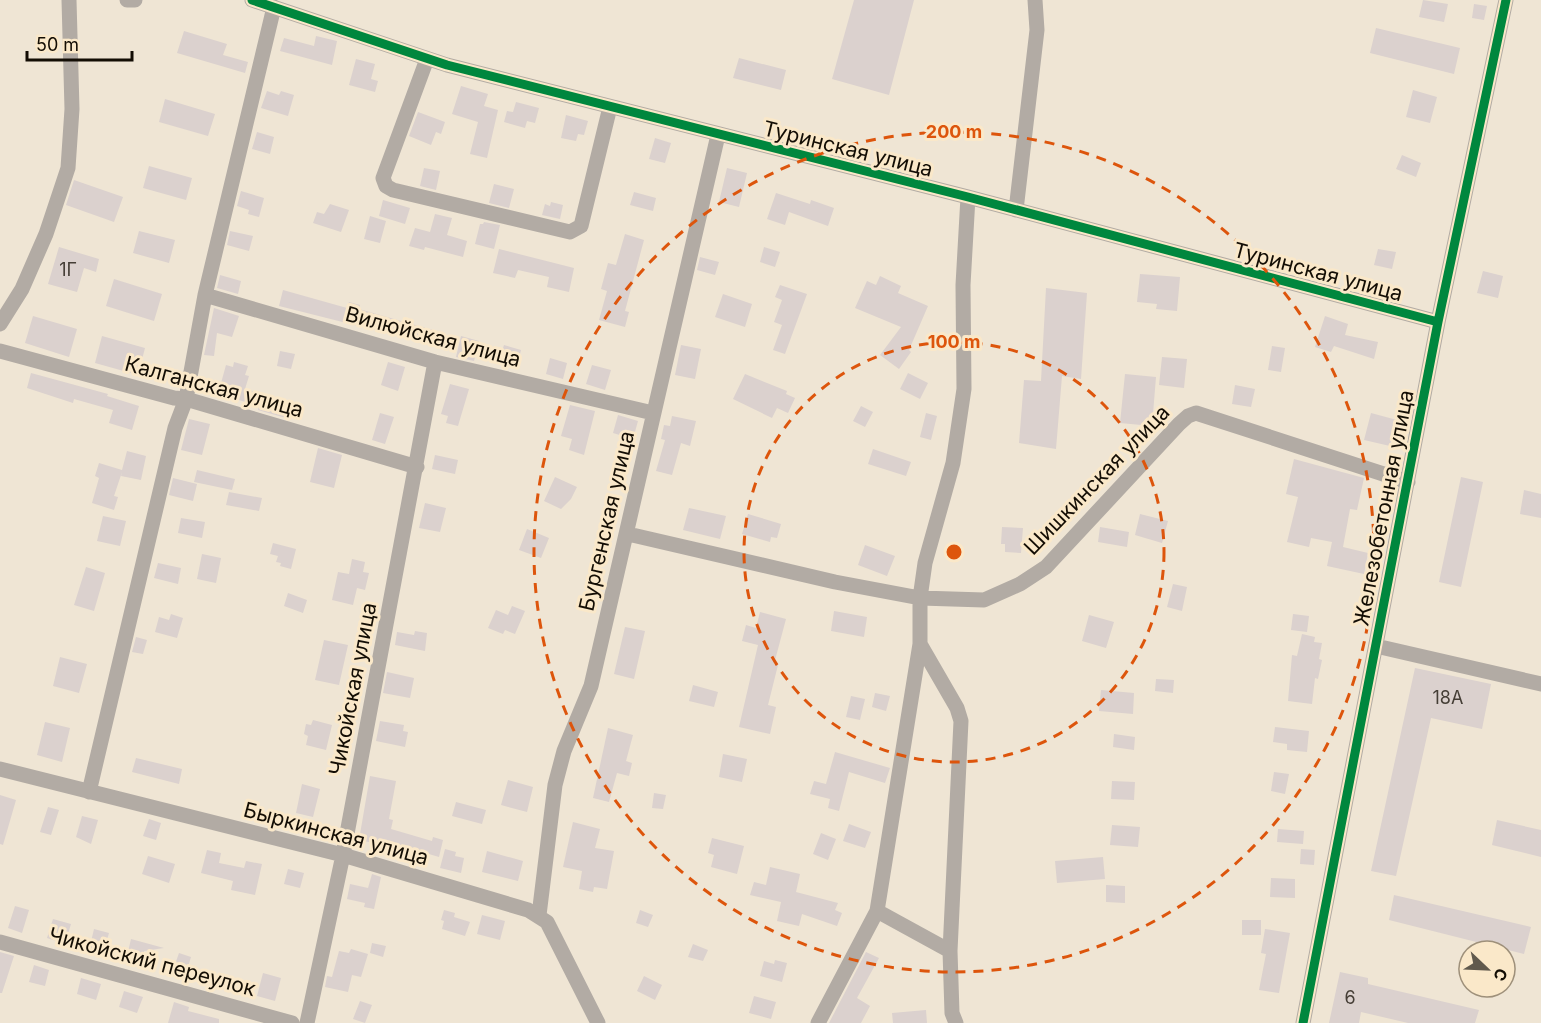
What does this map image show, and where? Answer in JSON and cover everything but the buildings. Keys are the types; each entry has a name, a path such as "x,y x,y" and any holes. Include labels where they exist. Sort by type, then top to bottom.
{"street":[{"path":"0,324 22,289 41,245 68,168 72,109 69,0"},
{"path":"126,0 135,0"},
{"name":"Туринская улица","path":"252,0 427,59 968,197 1438,322"},
{"path":"1016,210 1037,30 1035,0"},
{"name":"Железобетонная улица","path":"1304,1023 1438,322 1506,0"},
{"path":"89,792 175,428 186,399 205,295 274,8"},
{"path":"427,59 383,178 386,186 393,190 570,232 576,231 580,226 610,107"},
{"name":"Бургенская улица","path":"539,915 555,784 564,751 591,686 628,534 652,413 718,135"},
{"path":"818,1023 877,911 920,644 920,598 925,563 953,463 964,389 963,285 968,197"},
{"name":"Вилюйская улица","path":"205,295 435,362 652,413"},
{"name":"Калганская улица","path":"0,351 174,398 186,399 417,467"},
{"name":"Чикойская улица","path":"307,1023 343,855 435,362"},
{"name":"Шишкинская улица","path":"628,534 835,582 920,598 984,600 1020,584 1046,567 1179,424 1188,416 1196,413 1408,482"},
{"path":"920,644 957,708 961,721 950,951 952,1013 956,1023"},
{"path":"1376,646 1541,684"},
{"name":"Быркинская улица","path":"0,769 343,855 539,915"},
{"path":"877,911 950,951"},
{"path":"539,915 547,922 598,1023"},
{"name":"Чикойский переулок","path":"0,942 292,1023"}],"cycle path":[{"path":"252,0 447,65 968,197 1438,322"},
{"path":"1303,1023 1438,322 1506,0"}]}
